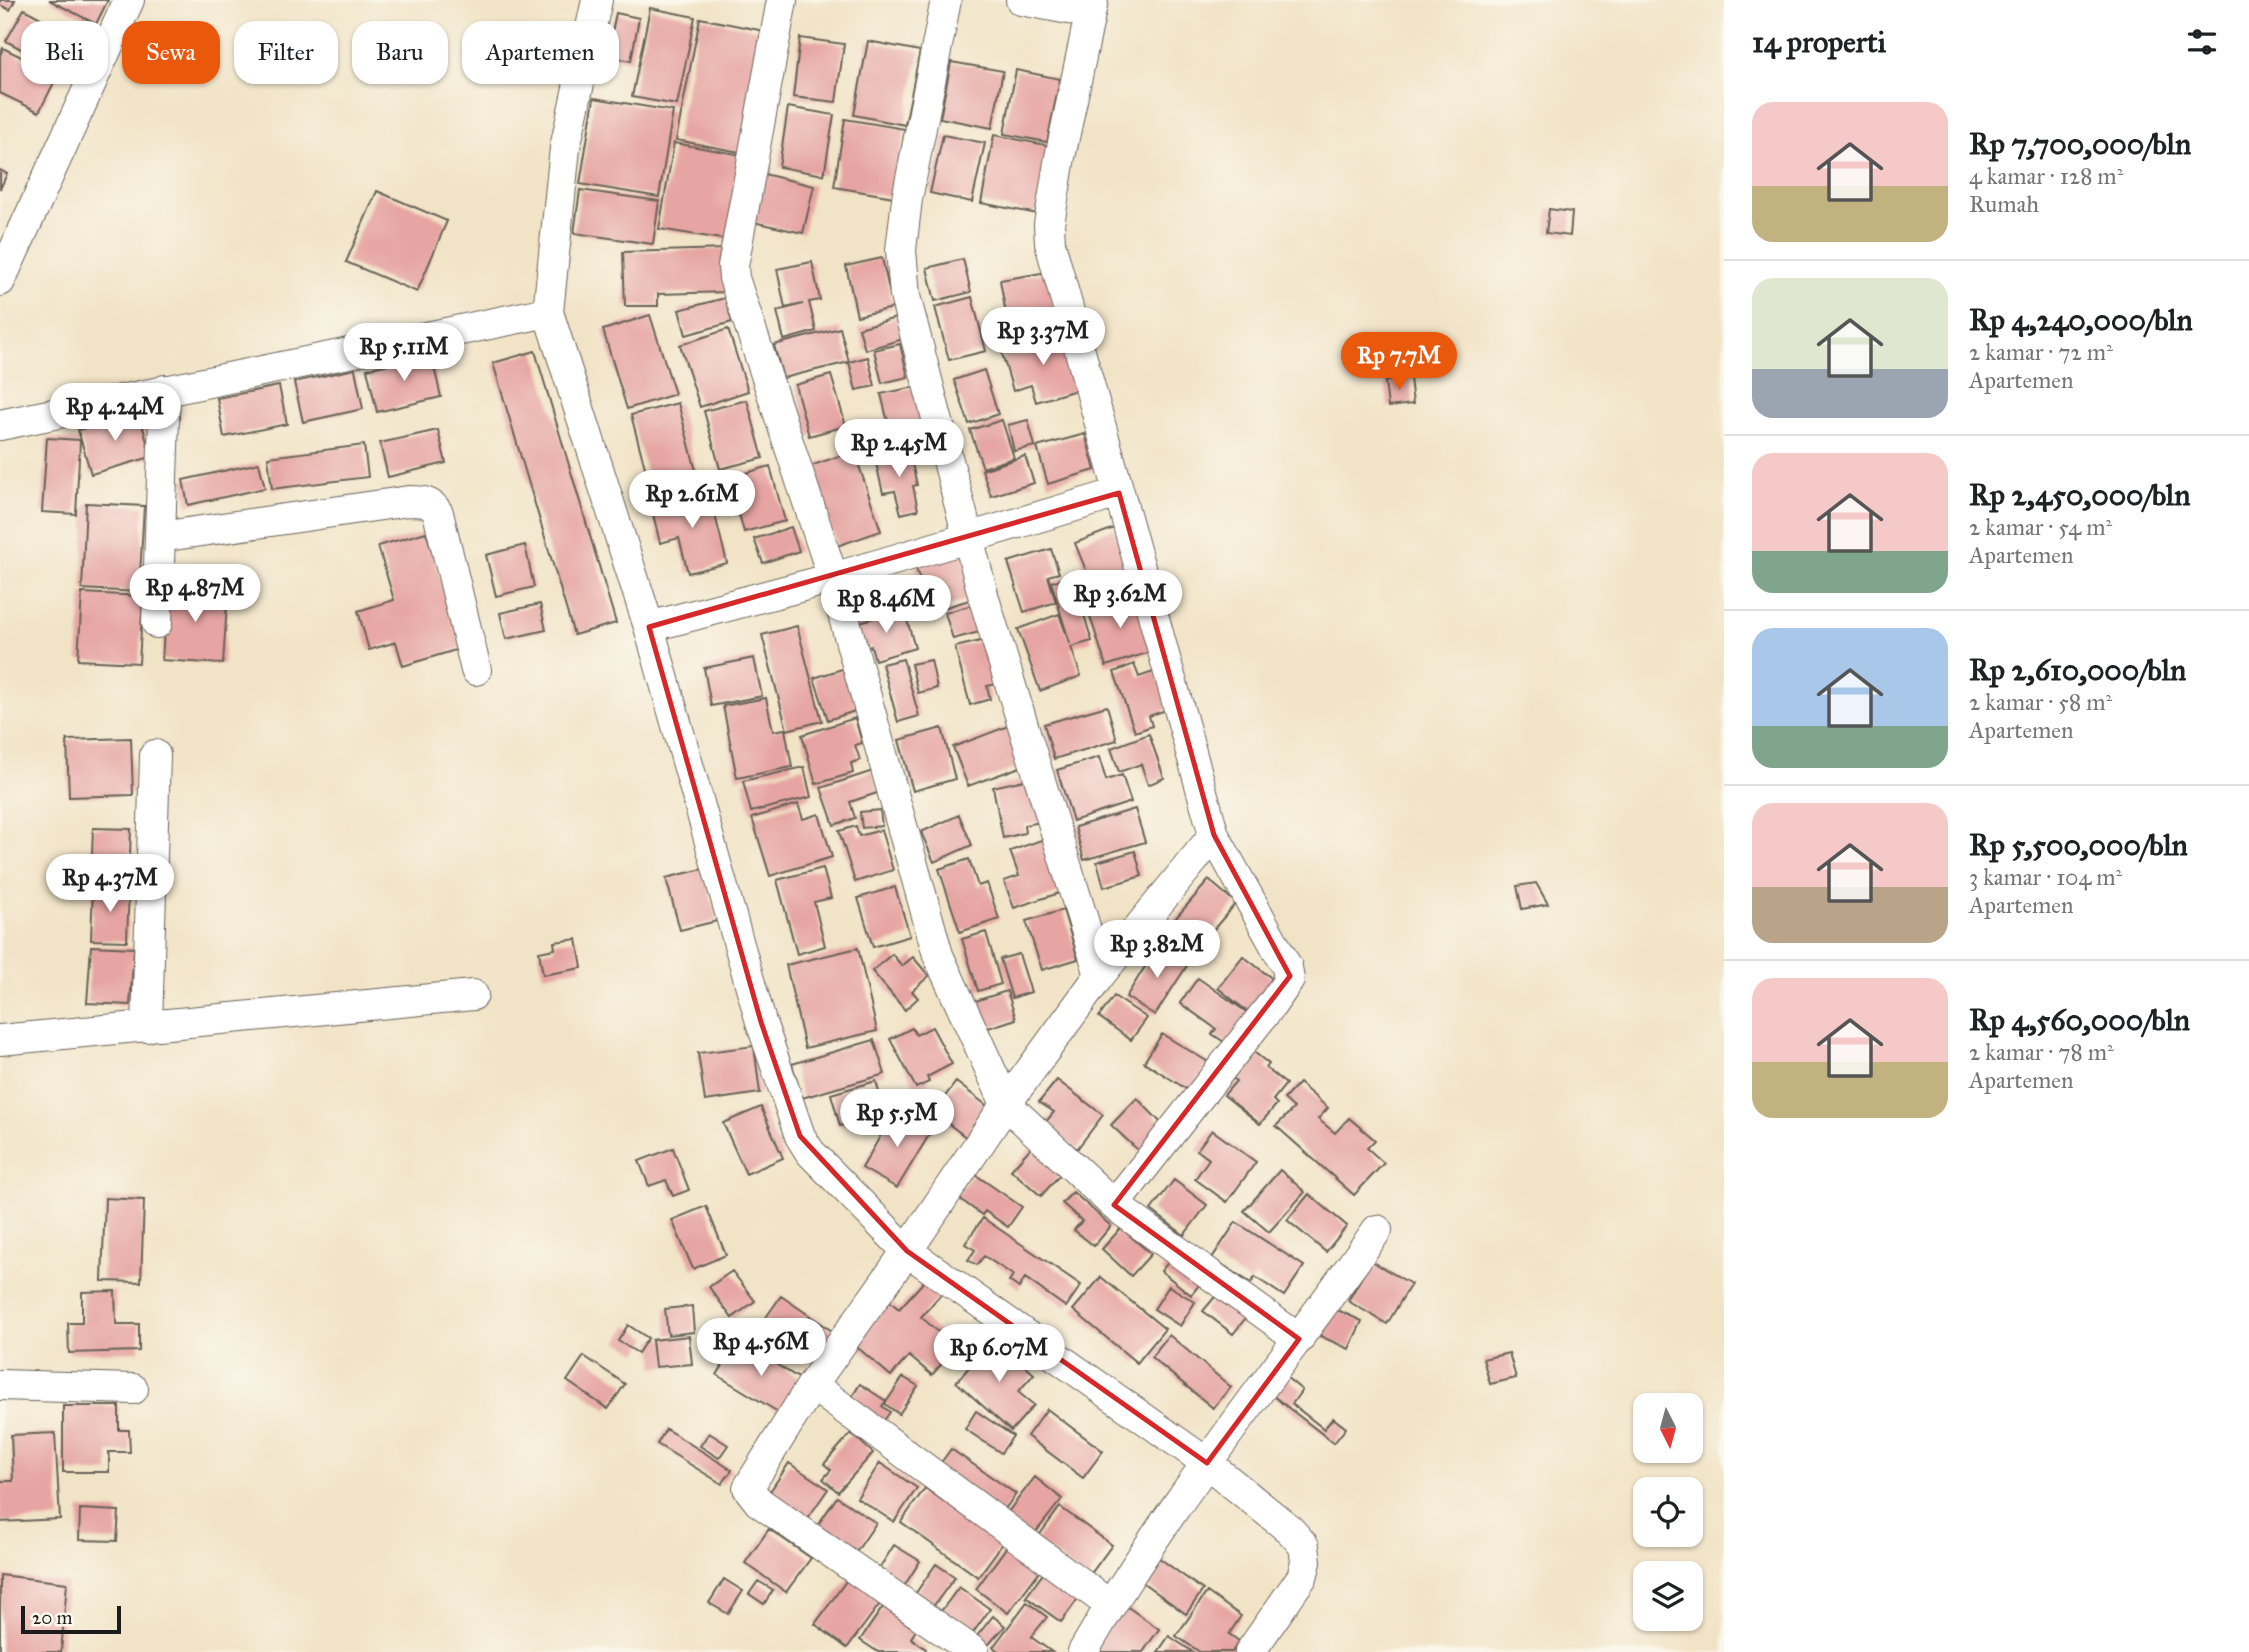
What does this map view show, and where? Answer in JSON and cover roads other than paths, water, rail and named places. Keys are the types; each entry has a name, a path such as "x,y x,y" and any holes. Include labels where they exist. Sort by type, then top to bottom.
{"street":[{"path":"0,281 129,0"},
{"path":"597,0 565,148 548,312 649,627 761,1023 800,1136 810,1152 907,1251 1207,1463 1290,1530 1304,1546 1306,1562 1302,1577 1250,1652"},
{"path":"782,0 733,266 736,286 833,578 938,956 1006,1104 1114,1205 1299,1339"},
{"path":"946,0 906,199 901,250 905,296 985,602 1100,975"},
{"path":"1021,0 1092,7 1060,157 1049,224 1050,243 1214,835 1287,967 1289,980 1114,1205"},
{"path":"0,425 548,312"},
{"path":"157,623 165,390"},
{"path":"649,627 833,578 1119,494"},
{"path":"160,537 424,501 433,505 438,513 476,670"},
{"path":"146,1027 155,755"},
{"path":"974,1652 760,1502 749,1490 751,1482 812,1385 1006,1104 1100,975 1214,835"},
{"path":"0,1040 473,995"},
{"path":"1083,1652 1110,1605 1207,1463 1377,1230"},
{"path":"0,1385 133,1389"},
{"path":"812,1385 1110,1605"}]}
